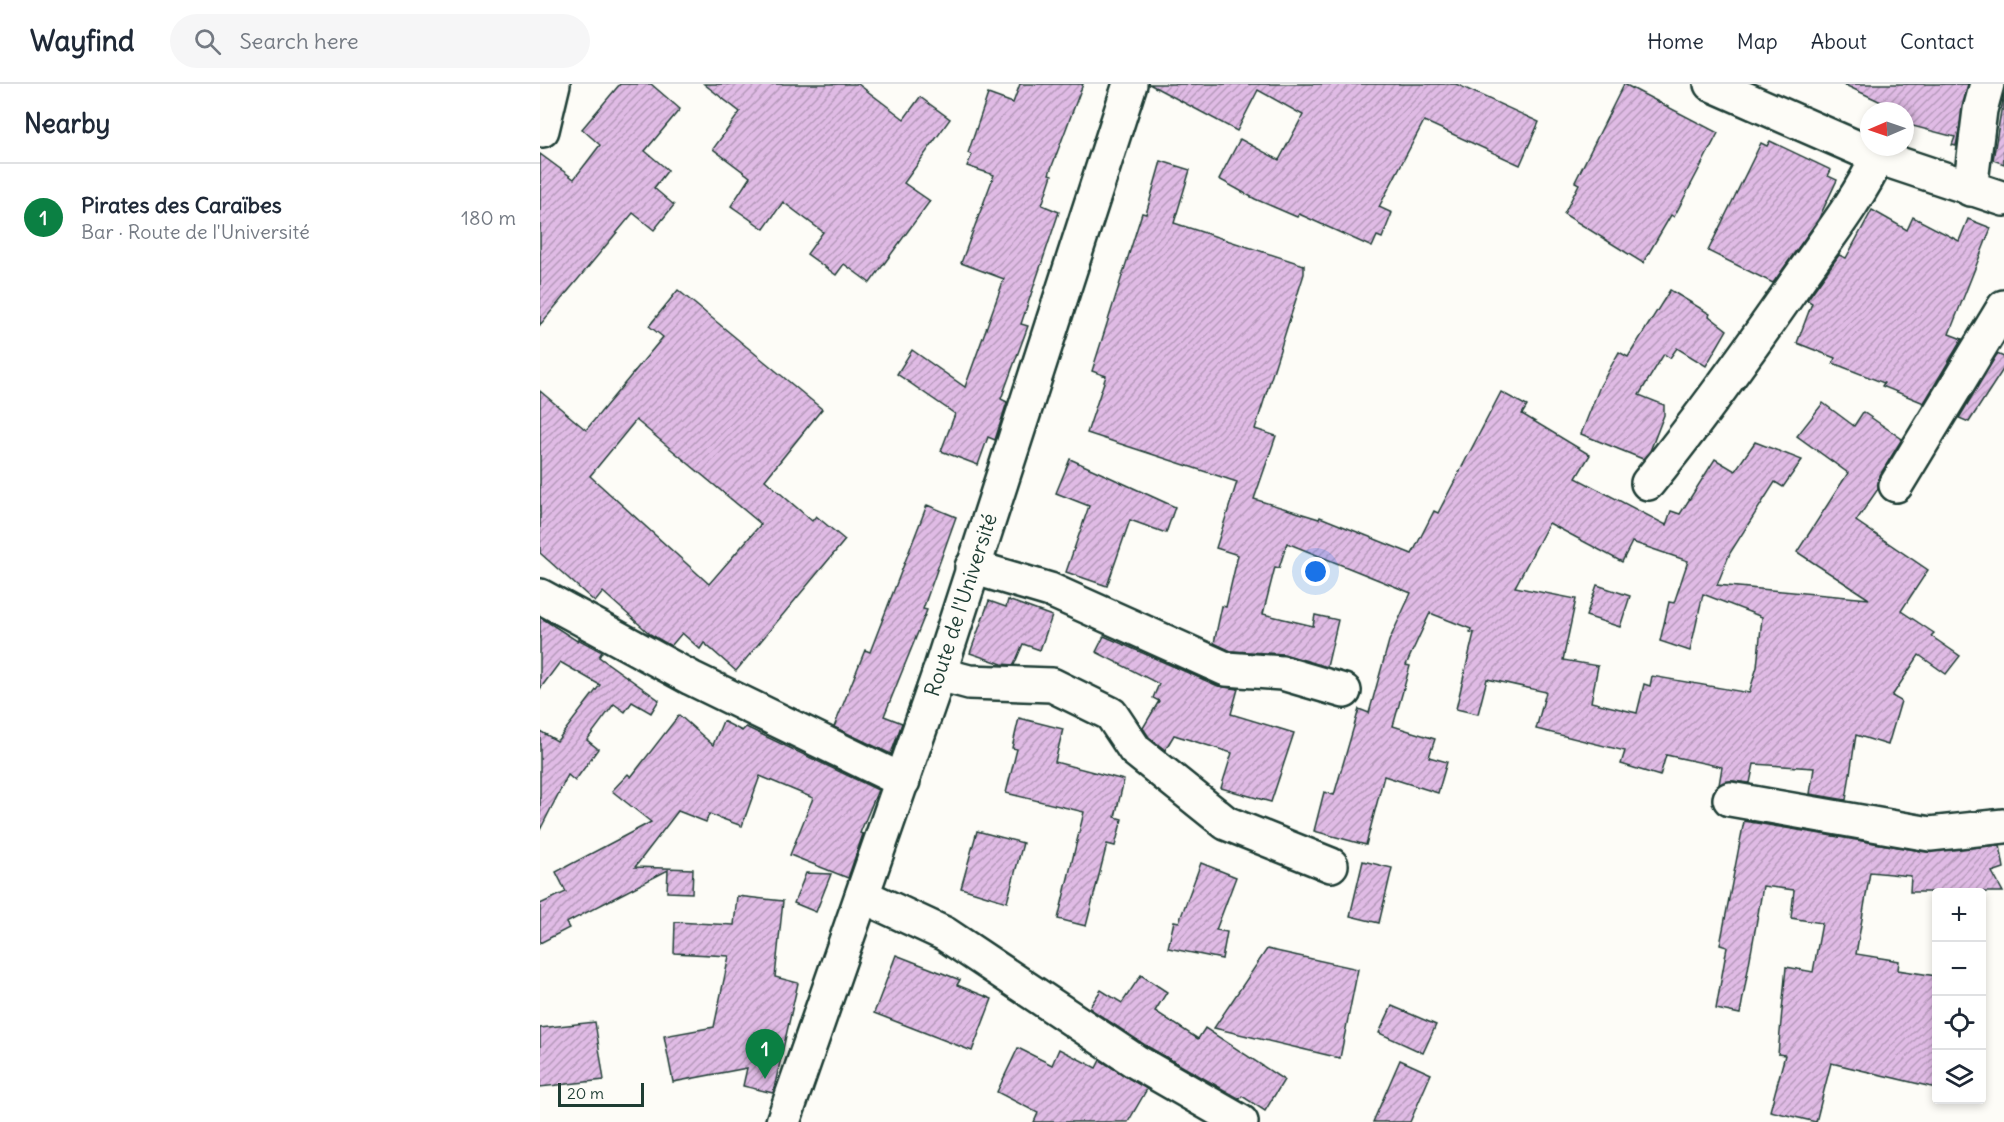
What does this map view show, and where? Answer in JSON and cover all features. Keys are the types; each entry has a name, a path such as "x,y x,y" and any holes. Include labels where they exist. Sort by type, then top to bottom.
{"street":[{"path":"542,130 553,84"},
{"name":"Route de l'Université","path":"783,1122 939,674 1130,84"},
{"path":"1711,84 1878,157 2004,199"},
{"path":"1970,189 1980,110 1987,84"},
{"path":"1648,483 1682,441 1778,309 1864,186 1878,157"},
{"path":"1896,485 2004,307"},
{"path":"972,567 1050,590 1226,669 1282,673 1344,691"},
{"path":"540,596 692,678 903,781"},
{"path":"939,674 969,682 1052,685 1111,714 1135,750 1226,823 1331,865"},
{"path":"1730,799 1930,834 1953,834 2004,826"},
{"path":"863,897 945,934 1135,1061 1241,1122"}],"building":[{"path":"620,84 651,84 680,109 645,151 668,170 654,188 674,205 654,230 633,213 540,325 540,154 574,179 600,145 582,129"},
{"path":"704,84 858,84 904,119 920,97 950,119 904,183 930,201 870,283 844,264 836,275 807,254 823,232 783,202 764,229 731,206 750,177 713,149 740,112"},
{"path":"1020,84 1083,84 1049,174 1052,175 1042,205 1059,212 1021,324 1028,326 1001,399 1007,402 995,440 988,437 978,465 941,451 955,414 897,374 912,350 965,387 1004,279 961,263 994,175 967,166 972,155 968,153 988,94 1013,103"},
{"path":"1149,84 1456,84 1539,122 1520,165 1424,121 1379,207 1392,213 1382,238 1377,236 1372,247 1299,214 1297,217 1255,199 1219,179 1240,139 1279,160 1303,115 1258,90 1237,131"},
{"path":"1624,84 1718,133 1674,217 1671,215 1643,263 1564,214 1579,184 1575,182"},
{"path":"1843,84 1968,84 1956,146 1952,145 1955,137 1914,126 1914,102 1881,102"},
{"path":"2004,93 2004,164 1993,160"},
{"path":"1770,141 1831,170 1828,176 1837,180 1818,220 1773,283 1708,251 1761,143 1767,146"},
{"path":"1161,161 1190,170 1174,223 1304,265 1304,274 1255,429 1276,436 1254,499 1319,519 1320,517 1412,554 1434,511 1438,513 1501,392 1527,406 1522,414 1590,455 1576,478 1666,525 1671,511 1680,514 1715,459 1735,471 1755,442 1802,460 1783,487 1775,482 1730,553 1717,585 1869,599 1797,552 1848,473 1797,436 1823,403 1854,426 1863,412 1902,439 1880,475 1878,489 1856,521 1928,570 1901,611 1934,633 1931,636 1960,656 1946,674 1919,655 1892,696 1901,701 1888,745 1856,735 1846,800 1810,794 1814,768 1754,764 1750,783 1733,781 1719,785 1722,767 1666,755 1660,776 1621,764 1625,751 1536,729 1546,692 1487,679 1478,714 1456,709 1474,633 1470,632 1471,629 1430,613 1406,665 1410,666 1393,726 1435,739 1429,757 1447,762 1438,793 1384,776 1366,845 1314,831 1324,792 1334,795 1359,709 1369,713 1389,641 1411,593 1287,543 1279,568 1275,567 1263,614 1313,626 1315,615 1338,620 1327,667 1284,654 1231,651 1214,643 1222,606 1226,607 1238,555 1216,548 1237,482 1087,433 1106,376 1092,371 1142,213 1146,214","holes":["1549,523 1622,562 1632,542 1688,561 1674,603 1669,602 1660,641 1690,651 1703,594 1762,617 1757,667 1749,693 1652,676 1650,686 1644,684 1637,713 1591,702 1598,666 1563,660 1576,599 1515,587"]},
{"path":"1872,210 1907,230 1913,217 1959,241 1968,219 1991,228 1949,334 1962,339 1924,403 1882,386 1884,383 1833,363 1835,358 1797,343 1812,303 1807,300 1839,255 1846,258"},
{"path":"678,290 822,409 765,480 812,521 816,516 845,540 736,671 704,643 700,649 682,633 671,646 650,634 603,592 595,602 540,553 540,391 586,430 663,337 649,326","holes":["636,420 761,524 709,584 590,476"]},
{"path":"1670,290 1710,314 1709,316 1727,330 1706,366 1677,348 1670,358 1664,354 1639,395 1664,405 1664,415 1650,451 1643,459 1581,434 1600,386 1619,352 1628,357"},
{"path":"1997,354 2004,357 2004,368 1969,422 1959,418"},
{"path":"1070,459 1175,507 1166,533 1130,520 1107,586 1066,572 1089,506 1056,493"},
{"path":"927,505 956,517 923,609 927,610 884,716 902,723 891,754 834,727 865,650 870,652"},
{"path":"1597,585 1630,596 1620,627 1586,616"},
{"path":"1008,600 1052,616 1040,650 1023,644 1014,665 1002,664 970,653 989,601 1006,607"},
{"path":"540,617 577,641 578,639 602,652 599,657 659,700 651,713 632,702 625,712 614,704 587,740 598,749 575,781 568,775 540,830 540,731 557,741 600,685 560,662 540,689"},
{"path":"1104,636 1218,686 1238,689 1231,714 1294,733 1271,802 1221,788 1232,753 1174,735 1165,750 1149,737 1143,728 1159,701 1153,698 1159,684 1096,652"},
{"path":"679,715 713,745 723,721 742,731 746,727 878,790 860,833 863,834 848,878 790,855 813,798 760,776 742,826 709,814 706,822 678,811 635,867 693,869 692,893 667,892 668,870 566,923 569,928 540,943 540,904 566,892 556,872 651,822 612,791 628,774 631,777"},
{"path":"1019,718 1063,729 1055,762 1124,780 1115,817 1122,819 1115,846 1107,844 1086,926 1058,919 1084,812 1006,793 1017,749 1012,748"},
{"path":"1744,821 1927,852 2000,845 2004,868 1992,872 2003,892 1986,892 1986,888 1932,888 1932,892 1910,892 1911,876 1870,872 1856,954 1899,961 1898,970 1932,975 1932,1087 1831,1063 1816,1122 1770,1111 1785,1055 1778,1054 1786,967 1813,972 1822,923 1791,918 1794,890 1763,886 1740,1014 1716,1009 1727,947 1720,945"},
{"path":"977,831 1023,843 1007,902 961,888"},
{"path":"1363,861 1392,868 1379,923 1350,916"},
{"path":"1201,863 1236,877 1216,930 1227,932 1222,959 1168,948 1174,921 1179,922"},
{"path":"806,873 831,874 816,912 794,903"},
{"path":"737,896 783,901 775,977 798,983 773,1093 743,1086 747,1068 673,1082 664,1036 714,1027 729,956 674,953 675,922 734,925"},
{"path":"1267,949 1358,969 1340,1058 1214,1028"},
{"path":"896,955 960,980 957,985 992,999 972,1051 874,1013"},
{"path":"1141,975 1167,992 1155,1011 1198,1039 1205,1028 1284,1080 1265,1111 1242,1096 1240,1099 1145,1045 1089,1008 1101,990 1122,1003"},
{"path":"1392,1006 1436,1025 1423,1053 1379,1033"},
{"path":"595,1022 604,1080 540,1087 540,1028"},
{"path":"1018,1048 1052,1065 1059,1049 1096,1068 1100,1060 1147,1089 1128,1122 1034,1122 1038,1113 997,1092"},
{"path":"1400,1060 1431,1074 1410,1122 1373,1122"}],"place":[{"name":"Pirates des Caraïbes","path":"765,1079"}]}
